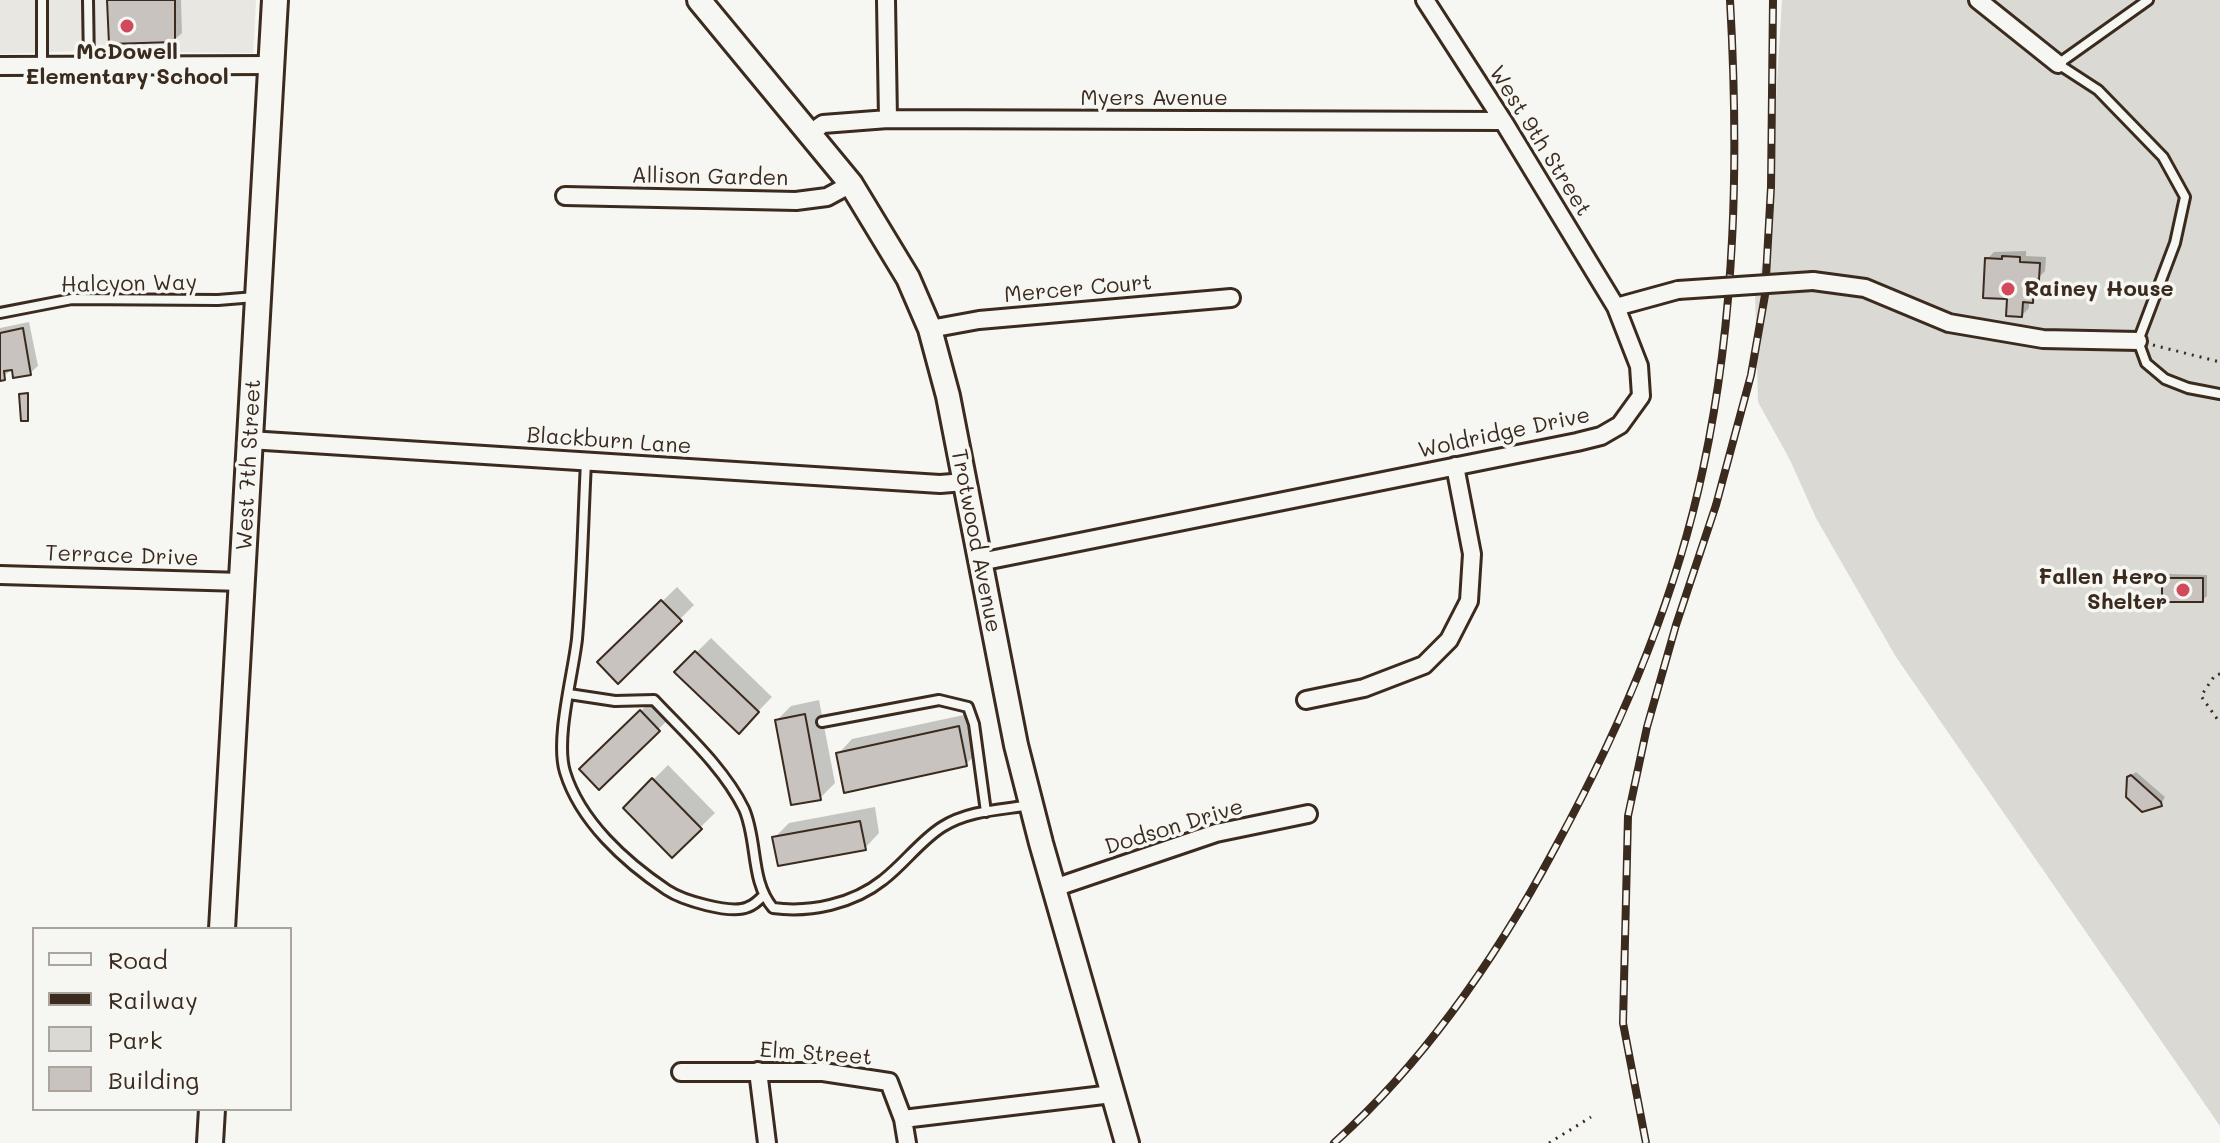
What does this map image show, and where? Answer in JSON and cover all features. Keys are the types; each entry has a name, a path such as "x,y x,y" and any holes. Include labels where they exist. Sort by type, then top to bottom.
{"main road":[{"name":"West 7th Street","path":"222,927 275,0"},
{"name":"Trotwood Avenue","path":"699,0 851,184 908,278 930,329 948,396 1016,745 1127,1143"},
{"path":"210,1143 212,1111"}],"street":[{"path":"886,0 888,119"},
{"name":"West 9th Street","path":"1425,0 1616,307"},
{"path":"1978,0 2058,64"},
{"path":"0,66 273,65"},
{"name":"Myers Avenue","path":"808,135 823,124 888,119 1503,121"},
{"name":"Allison Garden","path":"565,196 796,201 827,197 851,184"},
{"path":"1616,307 1678,290 1813,281 1865,288 1949,323 2043,339 2138,341"},
{"name":"Mercer Court","path":"930,329 979,320 1231,298"},
{"name":"Woldridge Drive","path":"980,562 1601,436 1620,425 1641,396 1639,366 1616,307"},
{"name":"Blackburn Lane","path":"249,440 940,484 965,482"},
{"path":"1306,700 1364,688 1424,665 1449,640 1469,601 1472,554 1455,466"},
{"name":"Terrace Drive","path":"0,575 242,582"},
{"name":"Dodson Drive","path":"1054,888 1216,833 1308,814"},
{"path":"758,1071 767,1143"},
{"name":"Elm Street","path":"681,1072 823,1072 889,1082 903,1119"},
{"path":"907,1143 903,1119 1112,1094"}],"lane":[{"path":"42,0 42,65"},
{"path":"88,0 89,66"},
{"path":"2148,0 2058,64 2098,90 2163,157 2185,197 2175,243 2138,341 2146,363 2165,379 2188,388 2220,394"},
{"name":"Halcyon Way","path":"0,313 72,299 205,300 260,297"},
{"path":"586,462 577,638 563,731 564,770 596,829 653,881 675,895 713,907 746,909 763,896"},
{"path":"569,694 615,701 654,700 720,773 744,811 763,896 773,908 792,911 858,898 941,828 965,815 1032,805"},
{"path":"822,722 939,700 968,707 974,724 986,812"}],"path":[{"path":"2138,341 2220,362"},
{"path":"2220,674 2215,675 2201,696 2220,723"},
{"path":"1549,1143 1591,1117"}],"shaded area":[{"name":"McDowell Elementary School","path":"0,0 256,0 253,53 78,51 0,54"}],"green space":[{"path":"1782,0 2220,0 2220,1126 1896,657 1816,518 1790,460 1758,402 1755,293 1764,258 1769,216"}],"building":[{"path":"107,0 175,0 175,42 109,44"},
{"name":"Rainey House","path":"2002,256 2020,257 2020,262 2040,263 2039,280 2034,279 2033,303 2023,302 2022,317 2006,316 2007,299 1983,298 1985,258 2002,259"},
{"path":"23,328 31,375 13,378 12,370 4,371 5,380 0,381 0,333"},
{"path":"28,393 28,421 21,421 19,394"},
{"name":"Fallen Hero Shelter","path":"2162,578 2203,578 2203,602 2162,602"},
{"path":"661,600 682,621 618,684 597,662"},
{"path":"695,651 759,712 739,734 674,672"},
{"path":"640,710 660,731 599,790 579,769"},
{"path":"805,714 821,800 791,805 775,720"},
{"path":"959,726 967,766 844,793 836,753"},
{"path":"2131,775 2162,806 2142,812 2126,797 2127,777"},
{"path":"652,778 702,829 672,858 623,808"},
{"path":"860,821 866,850 778,866 772,837"}],"railway":[{"path":"1334,1143 1429,1042 1509,928 1602,757 1661,616 1703,469 1722,353 1734,177 1730,0"},
{"path":"1646,1143 1623,1023 1628,816 1647,727 1676,625 1716,505 1751,375 1765,295 1771,187 1773,0"}],"place":[{"name":"McDowell Elementary School","path":"127,26"},
{"name":"Rainey House","path":"2008,289"},
{"name":"Fallen Hero Shelter","path":"2183,590"}]}
